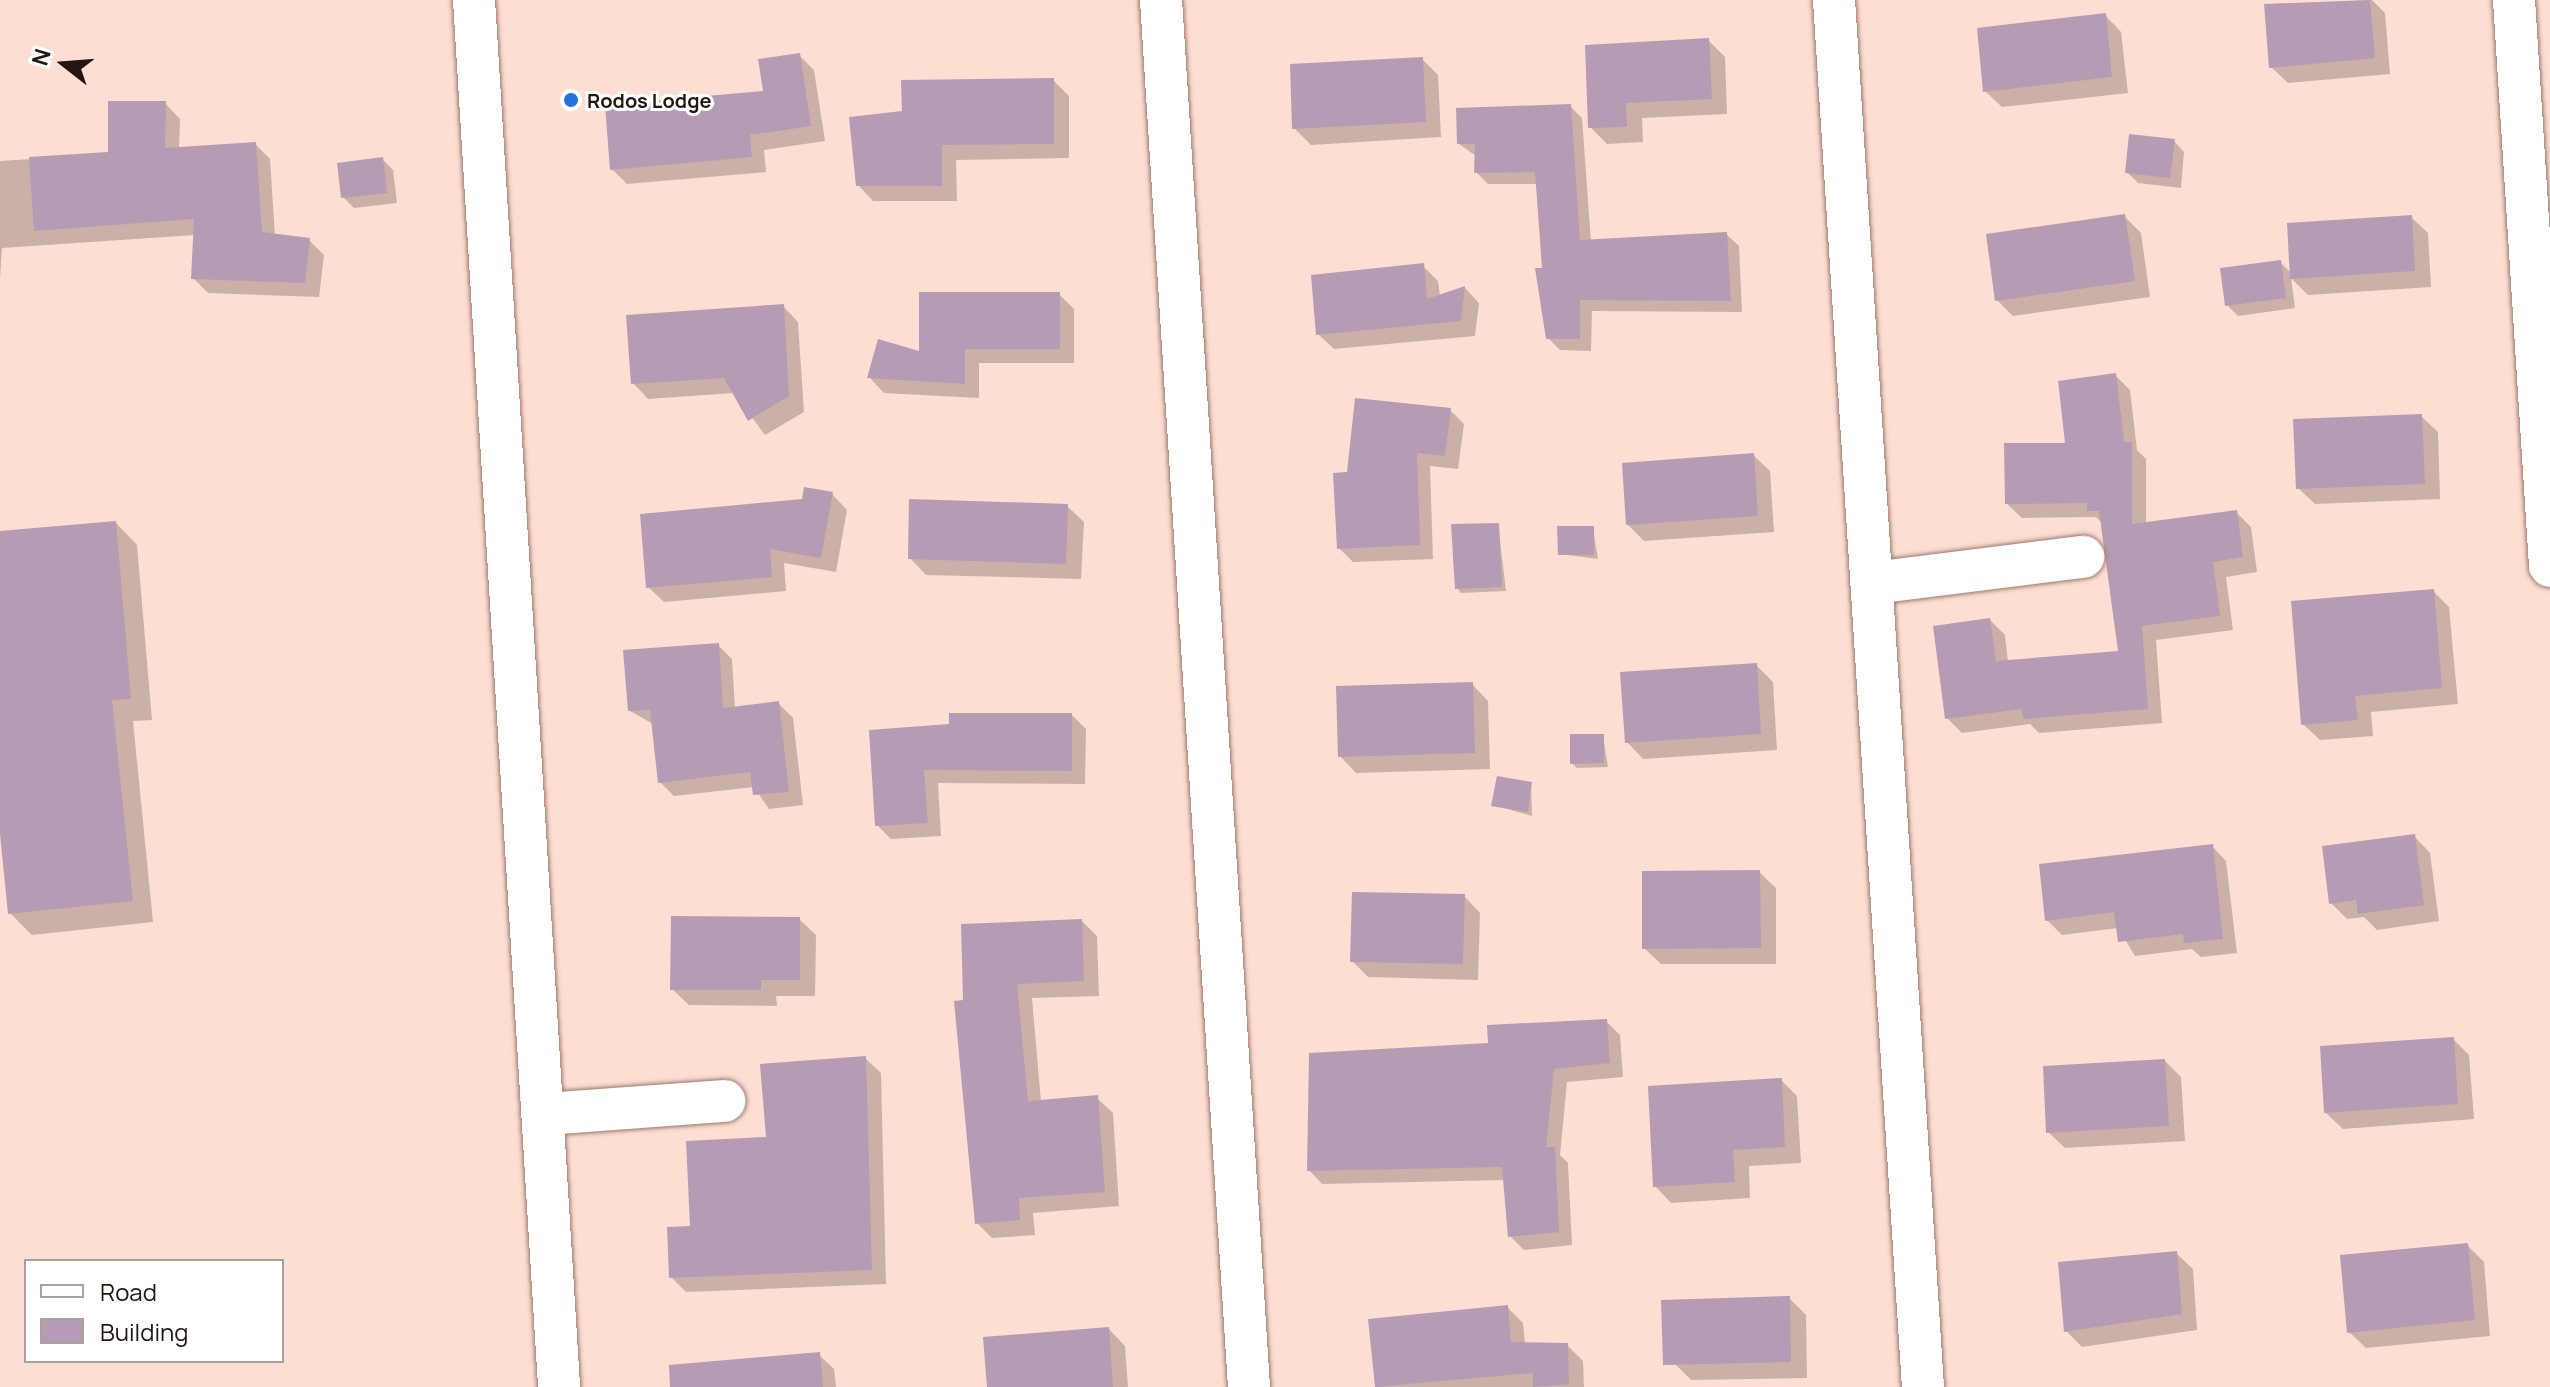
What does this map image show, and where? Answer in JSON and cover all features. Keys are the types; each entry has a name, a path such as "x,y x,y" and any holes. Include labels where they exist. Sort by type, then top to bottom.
{"street":[{"path":"474,0 546,1114 559,1387"},
{"path":"1161,0 1249,1387"},
{"path":"1834,0 1923,1387"},
{"path":"2514,0 2550,566"},
{"path":"1873,583 2083,557"},
{"path":"546,1114 725,1101"}],"building":[{"path":"2370,0 2375,58 2269,68 2264,4"},
{"path":"2106,13 2112,77 1983,92 1977,28"},
{"path":"1709,38 1712,99 1626,103 1627,127 1588,128 1585,45"},
{"path":"800,53 811,126 750,135 752,157 610,170 605,105 763,91 758,59"},
{"path":"1423,57 1426,122 1292,129 1290,64"},
{"path":"1054,78 1054,144 942,145 942,186 856,186 849,117 902,111 901,80"},
{"path":"108,101 166,101 165,148 256,142 262,232 310,238 305,283 191,279 194,219 34,231 29,157 108,152"},
{"path":"1571,104 1580,240 1727,232 1731,301 1580,300 1580,339 1546,339 1535,268 1542,268 1535,172 1474,173 1475,144 1457,144 1456,108"},
{"path":"2129,134 2175,139 2170,178 2125,173"},
{"path":"383,157 387,193 341,198 337,163"},
{"path":"2125,214 2135,281 1995,301 1986,234"},
{"path":"2412,215 2415,271 2290,279 2287,223"},
{"path":"2281,260 2286,298 2225,306 2220,268"},
{"path":"1424,263 1427,299 1465,286 1461,321 1316,335 1311,275"},
{"path":"919,292 1060,292 1060,349 965,349 965,384 867,378 878,339 919,351"},
{"path":"784,304 789,396 748,421 724,378 631,384 626,315"},
{"path":"2116,373 2124,442 2132,442 2132,524 2237,510 2243,557 2213,562 2220,616 2142,626 2148,709 2023,719 2022,709 1945,719 1933,626 1990,618 1996,661 2118,651 2099,511 2087,511 2087,503 2005,504 2004,443 2065,443 2058,381"},
{"path":"1355,398 1451,408 1445,456 1417,453 1420,545 1337,549 1333,473 1347,472"},
{"path":"2422,414 2425,484 2296,489 2293,419"},
{"path":"1754,453 1758,516 1626,525 1622,463"},
{"path":"804,487 833,492 821,558 770,549 772,577 646,588 640,514 802,499"},
{"path":"909,499 1068,504 1066,564 908,559"},
{"path":"116,521 131,699 112,700 133,901 8,914 0,834 0,531"},
{"path":"1499,523 1502,587 1455,589 1451,524"},
{"path":"1557,526 1594,526 1594,555 1558,555"},
{"path":"2434,589 2442,688 2355,696 2358,720 2301,725 2291,601"},
{"path":"719,643 723,708 779,701 789,792 753,795 750,772 658,783 650,710 628,711 623,650"},
{"path":"1757,663 1761,734 1625,743 1620,672"},
{"path":"1473,682 1475,753 1338,757 1336,686"},
{"path":"949,713 1072,713 1072,771 924,770 928,823 875,826 869,730 949,724"},
{"path":"1570,734 1604,734 1604,763 1570,764"},
{"path":"1497,776 1532,782 1528,812 1491,806"},
{"path":"2415,834 2424,905 2358,914 2356,900 2329,904 2322,846"},
{"path":"2213,844 2223,939 2184,943 2183,934 2118,942 2114,912 2045,921 2039,864"},
{"path":"1760,870 1761,948 1642,949 1642,871"},
{"path":"1352,892 1465,894 1463,964 1350,962"},
{"path":"671,916 800,917 800,980 761,980 761,990 670,990"},
{"path":"1082,919 1084,981 1017,984 1028,1101 1098,1095 1105,1192 1019,1198 1020,1220 975,1224 954,1001 963,1000 961,924"},
{"path":"1607,1019 1610,1063 1554,1069 1546,1147 1555,1147 1559,1232 1508,1237 1502,1167 1307,1171 1309,1053 1488,1043 1487,1025"},
{"path":"2454,1037 2458,1104 2324,1113 2320,1046"},
{"path":"866,1056 872,1270 669,1278 667,1227 690,1226 686,1141 766,1137 760,1064"},
{"path":"2165,1059 2169,1126 2046,1133 2043,1066"},
{"path":"1782,1078 1785,1147 1733,1150 1735,1182 1653,1187 1648,1086"},
{"path":"2468,1243 2475,1320 2347,1333 2340,1255"},
{"path":"2177,1251 2182,1314 2064,1332 2058,1262"},
{"path":"1790,1296 1791,1362 1663,1365 1661,1300"},
{"path":"1508,1305 1511,1342 1568,1343 1569,1384 1533,1387 1533,1373 1375,1387 1368,1319"},
{"path":"1109,1327 1113,1387 987,1387 983,1337"},
{"path":"820,1352 823,1387 670,1387 669,1365"}],"place":[{"name":"Rodos Lodge","path":"571,100"}]}
